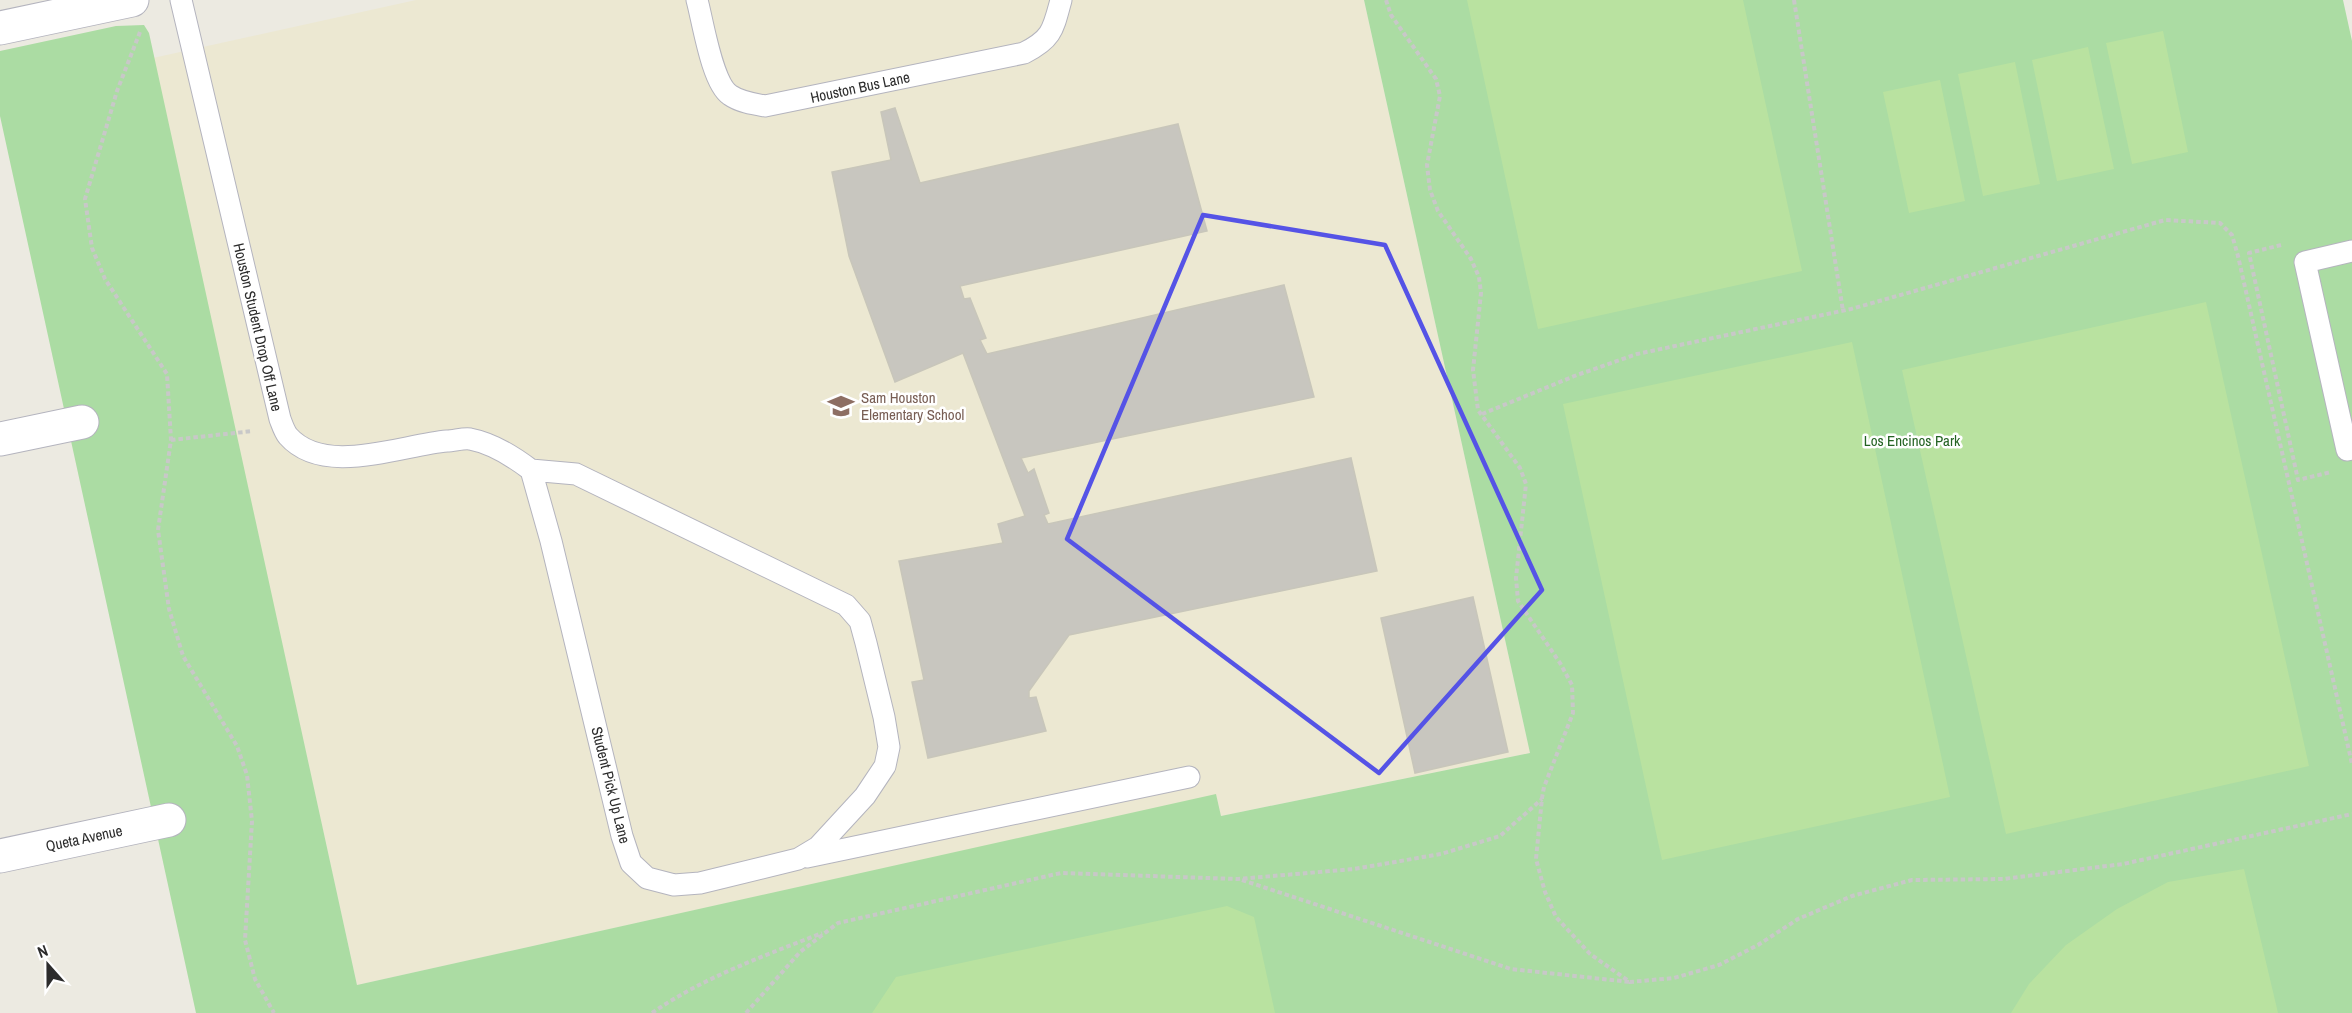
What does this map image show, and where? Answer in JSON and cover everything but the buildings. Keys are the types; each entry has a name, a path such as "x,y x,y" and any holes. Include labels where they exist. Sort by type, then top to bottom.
{"street":[{"path":"0,28 137,14"},
{"path":"0,439 82,422"},
{"name":"Queta Avenue","path":"0,856 168,820"}],"lane":[{"name":"Houston Student Drop Off Lane","path":"182,0 279,419 287,435 308,450 334,457 380,454 424,443 469,439 512,456 531,470"},
{"name":"Houston Bus Lane","path":"697,0 719,82 728,94 743,102 765,106 1023,54 1042,44 1054,28 1061,0"},
{"path":"2352,251 2305,262 2347,450 2352,449"},
{"name":"Student Pick Up Lane","path":"531,470 576,474 846,605 860,621 884,717 888,747 885,766 864,795 818,847 798,859 700,883 674,885 646,878 631,863 622,836 551,541 531,470"},
{"path":"798,859 1189,777"}],"path":[{"path":"1386,0 1391,15 1436,79 1440,96 1427,165 1430,190 1438,211 1471,259 1479,277 1481,293 1473,370 1478,410 1520,468 1526,484 1516,578 1518,601 1560,663 1572,685 1573,713 1544,787 1536,859 1545,892 1556,916 1590,954 1630,982"},
{"path":"1794,0 1843,311"},
{"path":"137,14 85,199 86,208 92,248 105,279 167,374 171,440 158,530 169,609 183,656 237,746 247,775 252,821 245,940 255,979 274,1013"},
{"path":"1482,414 1577,375 1637,354 1843,311 2165,220 2220,223 2232,235 2238,256 2352,764"},
{"path":"2283,245 2249,253 2298,480 2341,470"},
{"path":"171,440 284,428"},
{"path":"746,1013 800,952 838,924 1061,873 1238,879 1354,869 1441,854 1500,836 1542,798"},
{"path":"1238,879 1510,969 1630,982 1674,978 1719,965 1758,945 1798,919 1852,896 1912,880 2002,879 2123,864 2352,814"},
{"path":"652,1013 671,1000 742,964 829,931"}],"highlighted area":[{"path":"1203,215 1385,245 1542,590 1379,773 1067,539"}],"shaded area":[{"name":"Sam Houston Elementary School","path":"416,0 1364,0 1530,753 1221,816 1216,795 357,985 153,58"}],"green space":[{"name":"Los Encinos Park","path":"1364,0 2343,0 2352,41 2352,1013 196,1013 0,116 0,51 116,26 144,25 149,33 357,985 1216,794 1221,816 1530,753"},
{"path":"1467,0 1743,0 1802,271 1538,329"},
{"path":"2163,31 2188,152 2132,164 2106,43"},
{"path":"2088,47 2114,169 2057,181 2032,60"},
{"path":"2015,62 2040,184 1983,196 1958,74"},
{"path":"1940,80 1965,201 1909,213 1883,92"},
{"path":"2206,302 2309,766 2006,834 1902,370"},
{"path":"1852,342 1950,797 1662,860 1563,404"},
{"path":"2244,869 2278,1013 2011,1013 2029,984 2066,945 2117,909 2168,882"},
{"path":"1227,906 1254,917 1275,1013 872,1013 896,977"}],"place":[{"name":"Sam Houston Elementary School","path":"841,406"}]}
